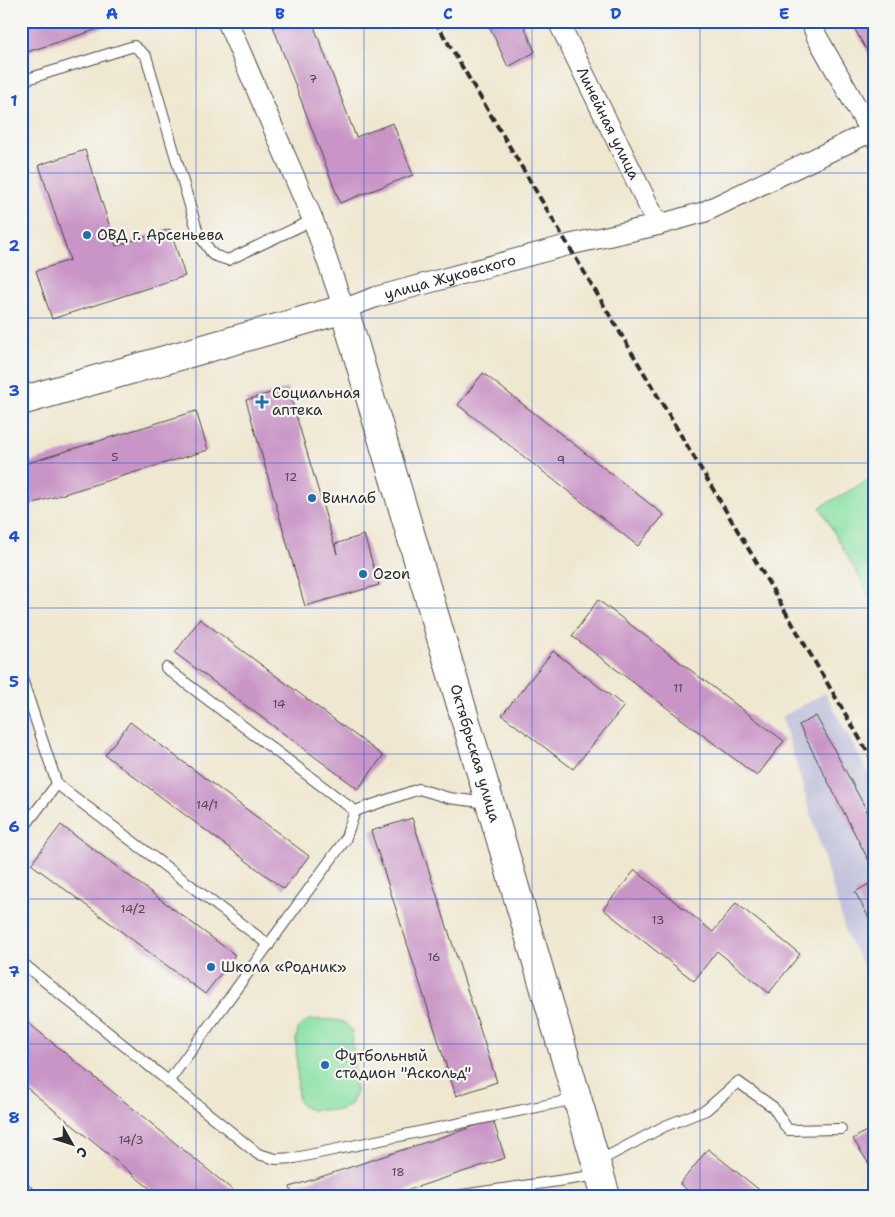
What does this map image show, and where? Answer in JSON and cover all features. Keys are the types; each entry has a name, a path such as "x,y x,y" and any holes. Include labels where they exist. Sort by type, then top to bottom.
{"main road":[{"name":"улица Жуковского","path":"21,401 344,309"},
{"name":"Октябрьская улица","path":"344,309 601,1178"}],"street":[{"path":"227,21 312,220 344,309"},
{"name":"Линейная улица","path":"558,21 658,225"},
{"path":"810,21 872,135"},
{"name":"улица Жуковского","path":"344,309 376,297 568,245 658,225 704,212 872,135"}],"lane":[{"path":"21,81 134,46 146,56 198,233 212,255 228,260 312,220"},
{"path":"166,668 355,810"},
{"path":"21,676 57,784 269,945"},
{"path":"21,831 57,784"},
{"path":"355,810 419,789 449,798 489,804"},
{"path":"21,816 37,810"},
{"path":"168,1082 345,840 355,810"},
{"path":"21,962 258,1154 276,1159 295,1158 576,1098"},
{"path":"456,1196 601,1178 665,1126 706,1110 738,1082 773,1106 788,1130 841,1129"},
{"path":"21,1186 33,1196"}],"shaded area":[{"path":"825,693 874,784 874,981 848,939 782,717"}],"green space":[{"path":"874,477 874,604 820,507"},
{"name":"Футбольный стадион \"Аскольд\"","path":"309,1020 339,1021 349,1026 352,1031 356,1092 351,1103 341,1110 312,1110 303,1107 298,1099 296,1038 299,1027"}],"building":[{"path":"21,21 120,21 120,22 21,54"},
{"path":"271,21 312,21 356,137 393,123 413,175 340,203"},
{"path":"487,21 522,21 535,52 508,67"},
{"path":"850,21 874,21 874,63"},
{"name":"ОВД г. Арсеньева","path":"85,150 116,246 170,229 185,276 52,319 36,271 70,260 39,165"},
{"path":"483,373 664,515 638,546 458,405"},
{"path":"288,388 337,554 335,544 364,535 379,585 305,606 246,400"},
{"path":"196,411 208,450 21,507 21,465"},
{"path":"598,600 784,741 757,776 572,636"},
{"path":"200,619 383,756 358,789 175,653"},
{"path":"553,651 624,706 573,769 502,715"},
{"path":"816,716 874,824 874,871 799,725"},
{"path":"130,722 309,856 284,889 105,755"},
{"path":"412,818 497,1082 456,1096 371,831"},
{"path":"61,825 235,955 205,994 31,864"},
{"path":"635,870 713,932 736,903 800,954 769,993 717,951 694,981 603,909"},
{"path":"874,881 874,927 855,892"},
{"path":"21,1017 240,1196 159,1196 21,1083"},
{"path":"493,1120 505,1158 390,1196 293,1196 290,1187"},
{"path":"874,1126 874,1172 853,1139"},
{"path":"708,1149 767,1196 694,1196 680,1184"}],"railway":[{"path":"435,21 874,763"}],"place":[{"name":"ОВД г. Арсеньева","path":"87,235"},
{"name":"Социальная аптека","path":"262,402"},
{"name":"Винлаб","path":"312,498"},
{"name":"Ozon","path":"363,574"},
{"name":"Школа «Родник»","path":"211,967"},
{"name":"Футбольный стадион \"Аскольд\"","path":"325,1065"}]}
